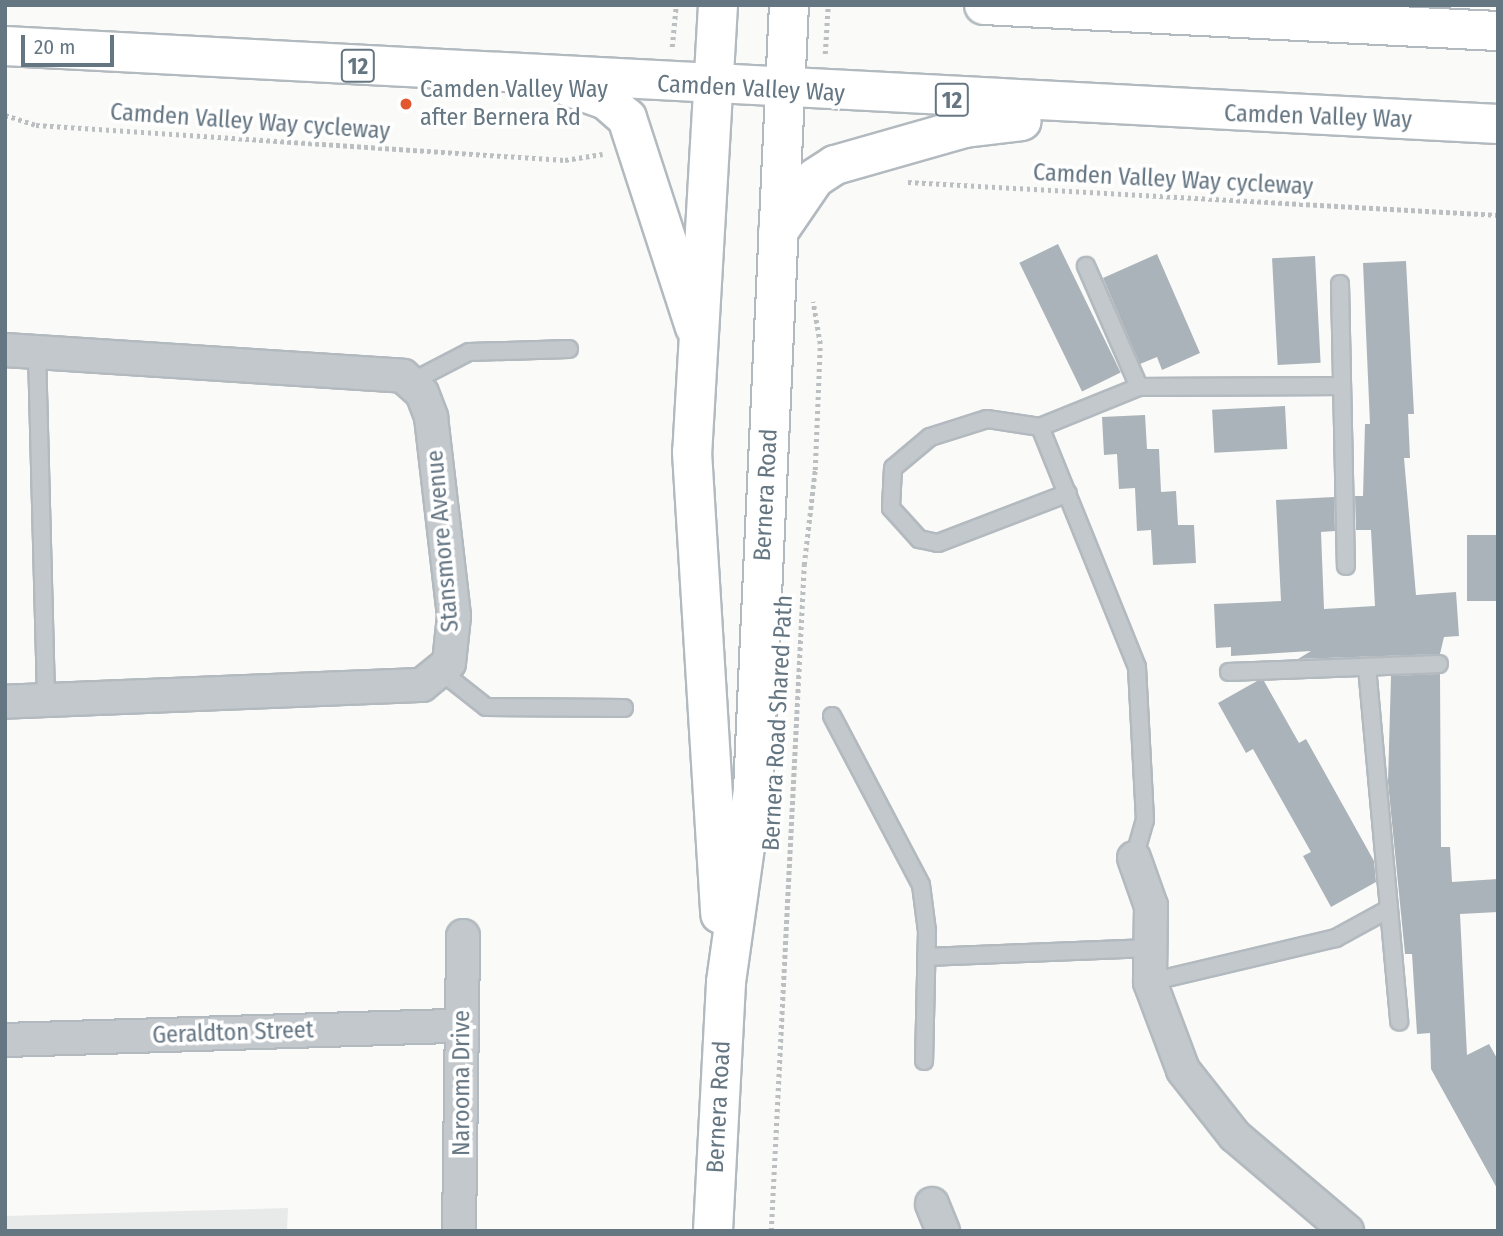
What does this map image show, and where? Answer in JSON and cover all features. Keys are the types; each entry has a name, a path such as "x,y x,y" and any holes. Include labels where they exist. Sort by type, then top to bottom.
{"main road":[{"name":"Bernera Road","path":"718,5 695,327 696,562 726,982"},
{"name":"Bernera Road","path":"713,1231 726,982 753,791 789,5"},
{"path":"984,5 1498,31"},
{"name":"Camden Valley Way","path":"5,46 1118,109 1498,124"},
{"path":"542,77 606,100 627,118 695,327"},
{"path":"778,232 815,178 835,165 965,128 1118,109"}],"street":[{"path":"5,350 366,369 413,382"},
{"name":"Stansmore Avenue","path":"413,382 431,417 454,616 453,649 443,673"},
{"path":"5,702 404,689 443,673"},
{"path":"1134,858 1151,906 1150,982 1173,1052 1216,1116 1347,1231"},
{"name":"Narooma Drive","path":"459,1231 463,936"},
{"name":"Geraldton Street","path":"5,1040 461,1026"}],"lane":[{"path":"1086,266 1139,387"},
{"path":"1340,284 1346,566"},
{"path":"413,382 455,355 569,349"},
{"path":"37,352 46,701"},
{"path":"1068,493 938,542 919,539 891,508 893,468 930,437 987,419 1040,427 1139,387 1342,386"},
{"path":"1040,427 1137,667 1145,820 1134,858"},
{"path":"1229,673 1439,664"},
{"path":"1367,667 1399,1021"},
{"path":"443,673 486,707 624,708"},
{"path":"832,716 921,885 926,957 925,1061"},
{"path":"1150,982 1336,938 1389,909"},
{"path":"926,957 1150,948"}],"path":[{"name":"Camden Valley Way cycleway","path":"5,115 36,125 565,160 620,152"},
{"name":"Camden Valley Way cycleway","path":"896,181 1498,215"},
{"name":"Bernera Road Shared Path","path":"771,1231 804,565 816,442 820,344 812,296"}],"shaded area":[{"path":"288,1208 287,1231 5,1231 5,1216"}],"building":[{"path":"1058,244 1121,373 1082,391 1019,263"},
{"path":"1157,254 1200,353 1162,370 1157,357 1140,364 1103,278"},
{"path":"1315,256 1321,363 1278,365 1272,258"},
{"path":"1406,261 1414,414 1408,414 1410,458 1404,458 1416,595 1456,592 1459,636 1444,637 1440,654 1298,659 1311,651 1231,656 1231,647 1216,648 1214,604 1281,601 1276,500 1334,497 1335,531 1321,532 1324,609 1375,606 1371,530 1356,530 1355,496 1363,496 1365,424 1370,424 1363,263"},
{"path":"1285,406 1287,449 1214,453 1212,410"},
{"path":"1145,415 1147,449 1159,449 1161,492 1176,491 1178,525 1194,525 1196,563 1153,565 1151,530 1137,531 1135,488 1119,489 1117,454 1104,455 1102,417"},
{"path":"1467,535 1498,535 1498,601 1467,601"},
{"path":"1440,674 1441,847 1450,847 1452,882 1498,879 1498,912 1460,914 1467,1055 1489,1044 1498,1060 1498,1190 1431,1069 1430,1033 1417,1034 1412,954 1405,954 1388,782 1391,676"},
{"path":"1257,681 1264,681 1299,743 1306,739 1374,861 1376,882 1331,907 1303,856 1311,852 1253,749 1246,753 1218,703"}],"place":[{"name":"Camden Valley Way after Bernera Rd","path":"406,104"}]}
